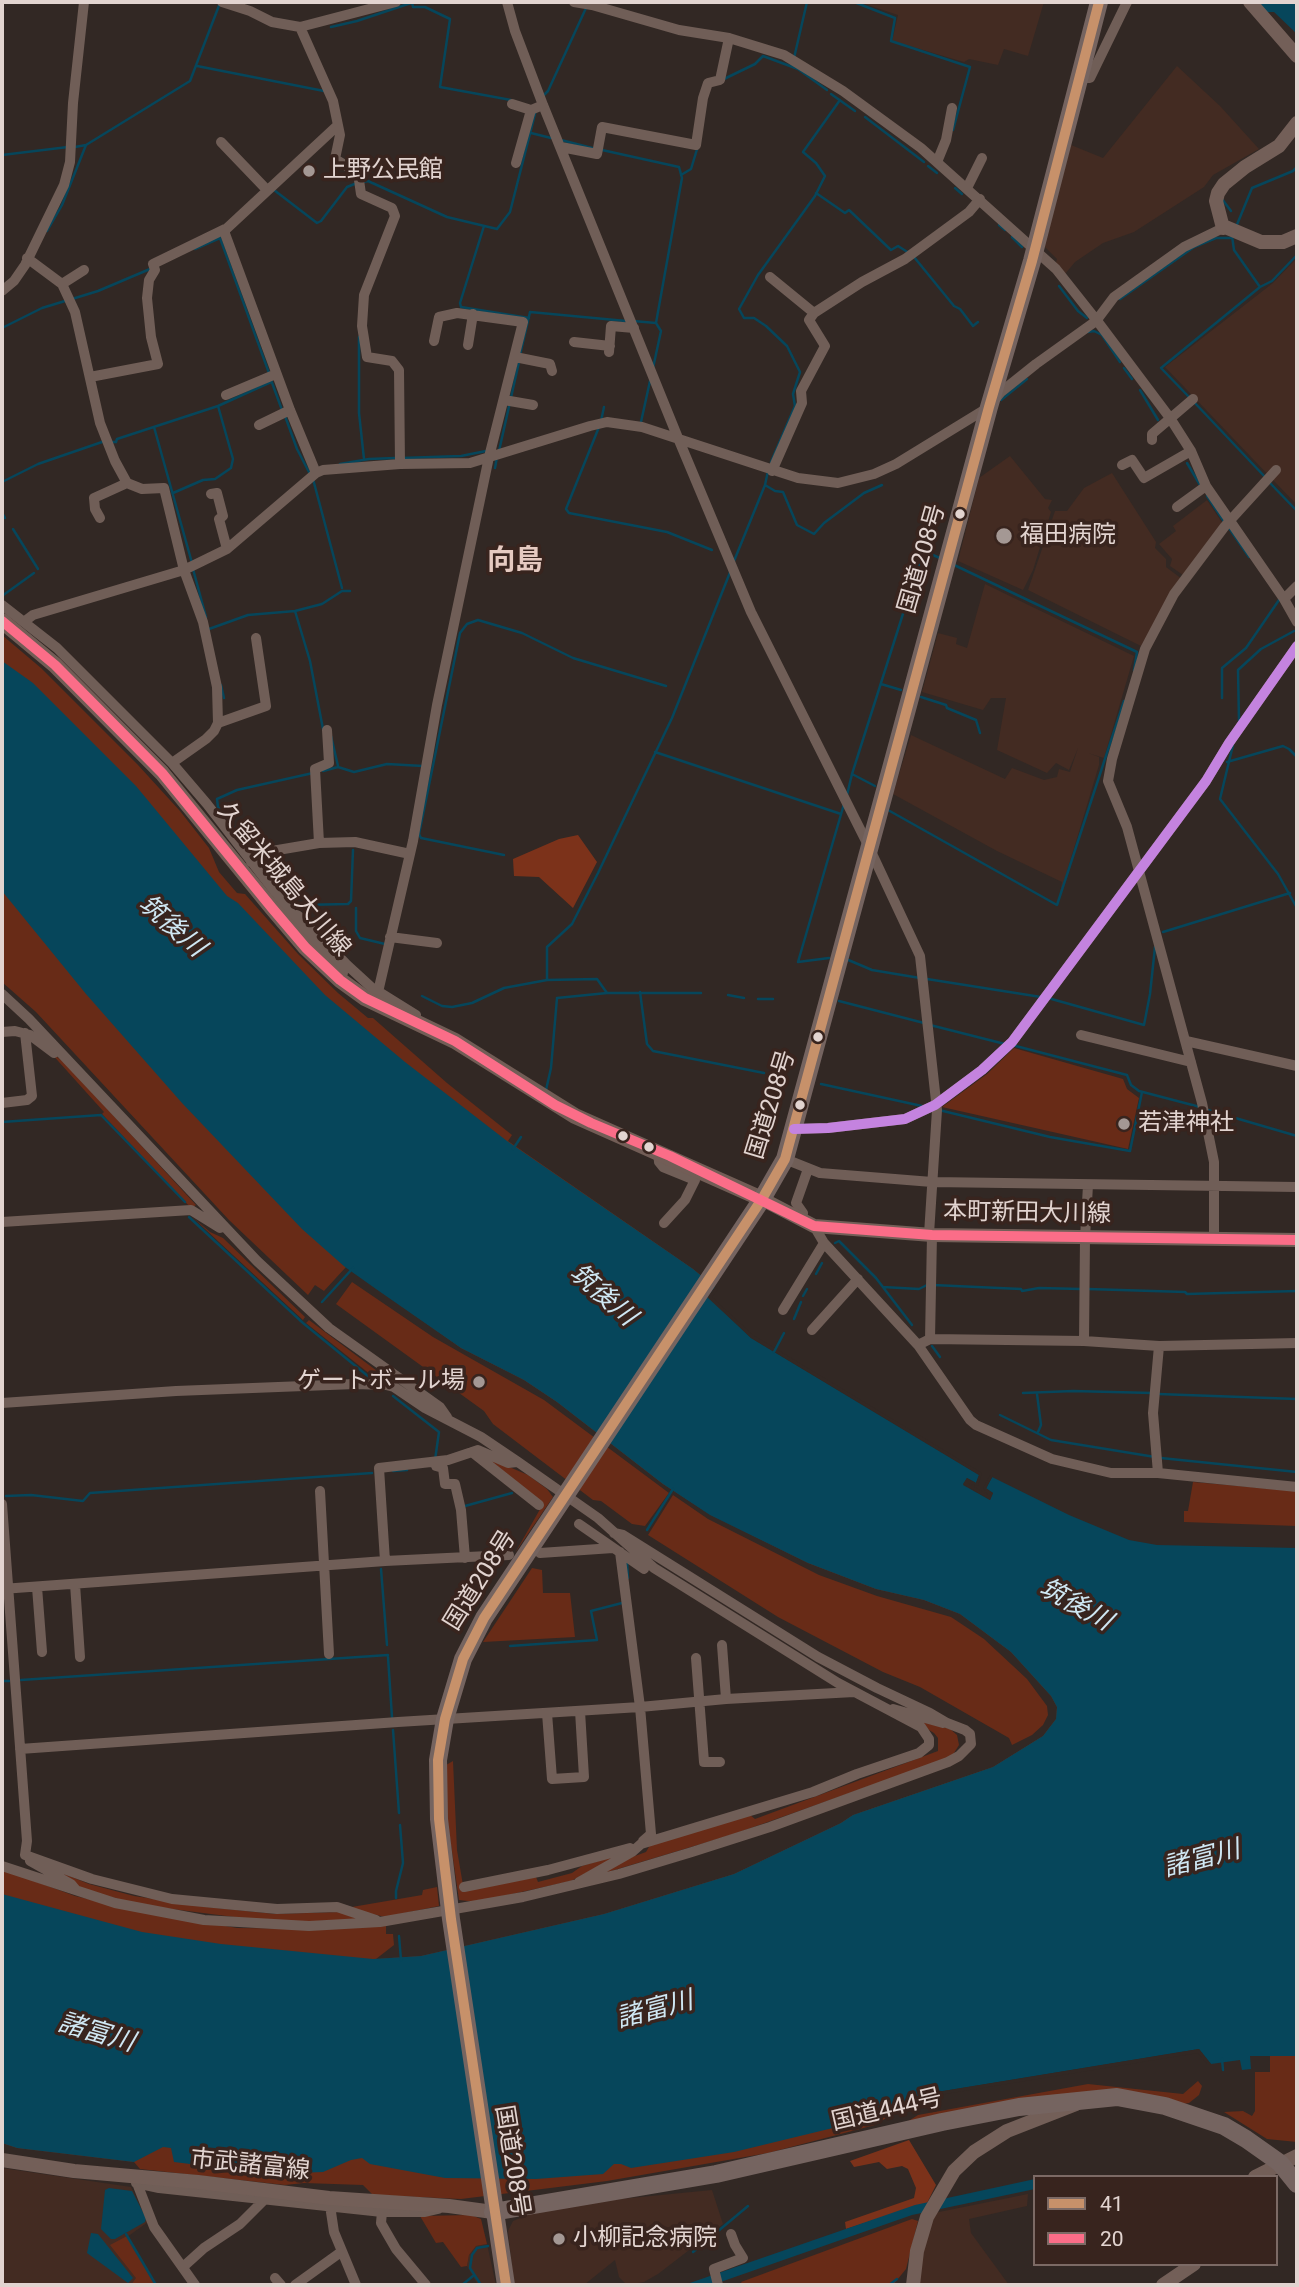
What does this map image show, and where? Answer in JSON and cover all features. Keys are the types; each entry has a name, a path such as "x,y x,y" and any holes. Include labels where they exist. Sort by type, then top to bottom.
{"highway":[{"name":"国道208号","path":"506,2285 450,1914 439,1819 438,1760 445,1719 463,1659 484,1618 762,1199 785,1159 989,407 1035,250 1099,2"},
{"name":"国道444号","path":"493,2208 716,2175 942,2122 1019,2107 1118,2097 1192,2113 1224,2126 1280,2163 1297,2183"}],"main road":[{"path":"1250,2 1297,57"},
{"path":"1297,123 1279,146 1224,184 1216,201 1223,227 1261,243 1283,242 1297,236"},
{"name":"久留米城島大川線","path":"2,621 55,665 162,773 306,948 354,991 456,1041 575,1116 762,1199"},
{"name":"本町新田大川線","path":"762,1199 808,1222 930,1235 1297,1240"},
{"path":"913,2285 917,2251 927,2217 954,2171 974,2152 1007,2131 1067,2109 1084,2099"},
{"path":"1259,2175 1297,2156"},
{"name":"市武諸富線","path":"2,2160 135,2180 198,2182 329,2202 493,2208"},
{"path":"1163,2285 1191,2266"}],"street":[{"path":"2,291 14,281 64,185 70,162 73,103 84,2"},
{"path":"222,2 272,22 300,27 396,2"},
{"path":"507,2 538,105 561,147 752,614 869,845 920,956 935,1105 930,1235 930,1339"},
{"path":"1079,78 1090,78 1126,2"},
{"path":"583,3 679,30 729,38 793,60 843,91 937,162 980,199 1056,269 1170,418 1191,451 1203,488 1284,599 1297,622"},
{"path":"300,27 333,101 335,127 340,135 335,159 358,173 361,194 392,208 395,216 364,295 362,326 367,357 391,361 399,370 400,460"},
{"path":"561,147 597,154 602,127 696,145 703,98 708,83 720,80 729,38"},
{"path":"512,104 538,105"},
{"path":"516,163 538,105"},
{"path":"937,162 946,140 953,108"},
{"path":"90,377 158,364 151,337 147,298 149,280 155,270 153,264 225,232 335,127"},
{"path":"222,142 267,190"},
{"path":"967,188 982,158"},
{"path":"769,470 802,403 801,391 825,346 809,320 814,313 862,282 905,259 969,212 980,199"},
{"path":"25,621 33,615 189,568 227,549 313,473 400,460 458,464 607,422 640,427 678,438 798,478 838,483 874,474 896,464 989,407 1001,392 1096,321 1114,297 1184,247 1223,227"},
{"path":"225,232 276,374 286,412 313,473"},
{"path":"27,258 62,284 75,312 100,423 115,461 127,483 142,489 164,488 202,603 218,695 218,723 205,739 172,763"},
{"path":"62,284 84,271"},
{"path":"770,277 814,313"},
{"path":"379,992 410,854 433,705 509,401 523,322 457,313 439,317 434,341"},
{"path":"468,345 474,314"},
{"path":"574,342 609,349 611,326 632,323"},
{"path":"518,358 550,363 552,371"},
{"path":"226,395 276,374"},
{"path":"1152,440 1152,434 1191,400"},
{"path":"509,401 533,405"},
{"path":"259,425 286,412"},
{"path":"1122,465 1132,460 1144,478 1191,451"},
{"path":"1214,1238 1215,1185 1212,1150 1186,1041 1127,827 1108,781 1145,649 1174,594 1227,524 1270,477"},
{"path":"100,518 95,509 94,498 127,483"},
{"path":"1177,507 1203,488"},
{"path":"211,494 217,493 223,516 219,519 227,549"},
{"path":"1284,599 1297,586"},
{"path":"2,605 57,648 172,763 255,859 316,945 349,979 354,991"},
{"path":"218,723 266,706 256,638"},
{"path":"794,1129 905,1119 935,1105 982,1070 1012,1042 1206,781 1229,743 1297,646"},
{"path":"215,680 226,681"},
{"path":"319,843 315,772 329,763 327,730"},
{"path":"255,859 266,852 319,843 355,842 410,854"},
{"path":"293,912 305,920 347,965 379,992 447,1030 456,1041"},
{"path":"390,937 437,943"},
{"path":"2,994 224,1228 329,1328 440,1407 450,1420"},
{"path":"2,1032 25,1033 64,1057"},
{"path":"2,1103 27,1100 32,1096 25,1033"},
{"path":"1080,1035 1191,1062"},
{"path":"1186,1041 1297,1066"},
{"path":"658,1151 659,1162 663,1167 695,1180 685,1200 664,1223"},
{"path":"785,1159 807,1169 848,1176 932,1182 1297,1187"},
{"path":"807,1169 796,1203 808,1222 918,1345 976,1425 1052,1459 1111,1473 1158,1473 1297,1487"},
{"path":"1084,1341 1088,1185"},
{"path":"2,1222 191,1210 215,1227 224,1228"},
{"path":"783,1310 824,1243"},
{"path":"812,1330 858,1279"},
{"path":"918,1345 930,1339 1084,1341 1159,1346 1297,1343"},
{"path":"1158,1473 1153,1413 1159,1346"},
{"path":"2,1404 176,1391 386,1385 481,1437 567,1493 653,1568 925,1732 929,1745 924,1750 813,1792 612,1854 464,1887"},
{"path":"386,1562 379,1468 448,1460 478,1450 508,1463 518,1462"},
{"path":"472,1451 539,1505"},
{"path":"435,1461 436,1466 443,1468 445,1484 454,1484 461,1510 465,1558"},
{"path":"320,1491 329,1654"},
{"path":"2,1504 5,1589 27,1841 25,1855 30,1861 71,1884 79,1893"},
{"path":"579,1524 647,1571 653,1568"},
{"path":"614,1533 623,1535 818,1657 947,1723"},
{"path":"540,1553 617,1550"},
{"path":"576,1885 632,1852 651,1834 640,1707 617,1550"},
{"path":"5,1589 509,1555"},
{"path":"75,1584 80,1657"},
{"path":"37,1587 41,1651"},
{"path":"722,1645 726,1699"},
{"path":"696,1658 704,1762 720,1762"},
{"path":"20,1749 855,1692"},
{"path":"2,1866 79,1893 154,1911 216,1921 309,1926 450,1914 576,1885 733,1839 947,1762 967,1750 971,1739 965,1730 886,1707"},
{"path":"547,1713 552,1779 584,1777 580,1711"},
{"path":"25,1855 92,1879 172,1899 277,1909 337,1907 380,1922"},
{"path":"135,2180 159,2188 265,2199 329,2202 382,2212 425,2212 449,2206"},
{"path":"135,2180 154,2227 174,2259 195,2285"},
{"path":"183,2267 204,2248 240,2224 265,2199"},
{"path":"329,2202 334,2231 356,2285"},
{"path":"382,2212 381,2223 384,2230 426,2285"},
{"path":"719,2285 714,2269 743,2258 731,2234"},
{"path":"295,2285 341,2252"}],"shaded area":[{"path":"859,2 1044,2 1028,56 1004,49 998,65 969,59 964,62 892,41 898,15"},
{"path":"1177,66 1220,106 1259,149 1213,175 1204,187 1134,232 1103,243 1075,262 1065,274 1056,263 1057,259 1044,246 1071,145 1103,158"},
{"path":"1297,258 1297,505 1165,367 1273,283"},
{"name":"福田病院","path":"1010,456 1045,499 1052,500 1048,508 1051,512 1033,570 1023,590 958,561 979,478"},
{"path":"1112,473 1156,542 1155,548 1166,559 1166,567 1182,579 1141,646 1028,590 1055,511 1067,511 1084,488"},
{"path":"1207,500 1223,524 1183,575 1170,566 1172,559 1159,544 1176,531 1173,526"},
{"path":"985,584 1134,656 1104,758 1088,753 1099,757 1099,765 1059,898 1062,882 997,851 893,794 911,735 1005,779 1012,768 1044,780 1057,777 1059,769 1070,772 1078,748 1069,770 1056,763 1047,773 997,750 1006,698 991,698 983,710 922,692 938,633 957,638 956,644 967,648"},
{"path":"2,635 41,668 138,765 209,848 219,872 237,893 245,894 298,954 338,993 368,1018 373,1018 512,1135 508,1141 715,1287 394,1069 2,683"},
{"path":"578,835 597,862 573,908 539,877 514,876 513,859 559,839"},
{"path":"2,874 1019,1652 1076,1719 996,1773 733,1879 604,1922 408,1966 185,1957 2,1908 2,1869 75,1896 155,1914 237,1928 386,1926 386,1934 393,1934 394,1945 376,1959 421,1956 604,1914 734,1874 853,1815 993,1767 1043,1736 1056,1719 1057,1707 1051,1696 1011,1652 960,1614 924,1600 876,1589 808,1563 711,1515 663,1484 557,1402 524,1380 461,1348 346,1267 324,1291 315,1285 308,1295 229,1220 36,1012 2,982"},
{"path":"1014,1048 1123,1079 1127,1089 1139,1098 1128,1149 942,1107 987,1074"},
{"path":"50,1052 64,1062 196,1205 191,1208 102,1114 104,1112"},
{"path":"191,1216 210,1232 223,1238 305,1317 303,1320"},
{"name":"ゲートボール場","path":"352,1282 433,1337 544,1400 669,1493 645,1526 632,1524 601,1501 593,1500 493,1424 484,1411 336,1304"},
{"path":"309,1320 389,1380 376,1379 306,1323"},
{"path":"486,1457 528,1475 553,1497 515,1553 543,1504"},
{"path":"1193,1482 1297,1491 1297,1526 1184,1522 1184,1511 1188,1511"},
{"path":"673,1495 708,1519 819,1575 877,1596 951,1617 984,1639 1027,1679 1047,1706 1048,1715 1043,1725 1032,1735 1012,1745 1009,1738 920,1687 883,1672 778,1617 648,1535"},
{"path":"532,1568 542,1570 543,1593 570,1593 575,1637 483,1642"},
{"path":"904,1715 950,1729 957,1735 959,1745 954,1753 946,1759 731,1835 591,1877 621,1861 646,1852 650,1845 750,1815 755,1819 938,1751 938,1738 934,1733"},
{"path":"453,1761 457,1850 464,1891 536,1877 538,1882 572,1873 582,1866 624,1853 571,1881 476,1902 459,1900 446,1810 446,1765"},
{"path":"52,1869 89,1884 134,1896 275,1914 341,1912 363,1920 273,1922 141,1905 81,1889"},
{"path":"437,1887 439,1906 385,1917 346,1908 422,1895 423,1890"},
{"path":"1297,2053 1297,2142 1267,2139 1224,2112 1243,2111 1252,2116 1255,2111 1255,2072 1270,2072 1270,2055"},
{"path":"1198,2081 1202,2086 1199,2095 1189,2103 1177,2105 1133,2095 899,2127 918,2115 1088,2084 1183,2094"},
{"path":"925,2094 875,2125 768,2153 607,2181 461,2199 373,2195 363,2185 285,2185 140,2169 134,2162 17,2148 2,2143 168,2142 367,2150 611,2153"},
{"path":"909,2140 936,2185 927,2203 846,2229 845,2222 914,2198 916,2188 908,2169 902,2166 887,2169 879,2162 854,2167 850,2161"},
{"path":"2,2168 131,2187 148,2222 127,2237 155,2285 2,2285"},
{"path":"712,2190 723,2224 644,2282 627,2285 619,2277 615,2260 584,2285 514,2285 508,2231 513,2221 530,2214 600,2201"},
{"path":"1028,2194 1027,2206 969,2219 971,2233 1009,2285 919,2285 921,2252 934,2213"},
{"path":"471,2215 481,2219 487,2244 476,2246 469,2255 467,2266 461,2267 443,2242 436,2243 420,2216"},
{"path":"912,2219 918,2221 906,2269 893,2285 743,2285 741,2282"},
{"path":"127,2236 155,2285 131,2285 136,2278 110,2245"},
{"path":"487,2244 496,2285 478,2285 467,2266 469,2255 476,2246"}],"water":[{"path":"1257,2 1297,2 1297,34 1274,12 1266,12"},
{"path":"2,661 33,683 136,786 227,896 238,903 325,995 405,1062 507,1141 693,1269 715,1287 708,1296 751,1338 979,1475 976,1483 967,1478 963,1485 990,1500 993,1493 986,1489 992,1477 1069,1515 1129,1540 1157,1545 1297,1548 1297,2056 1250,2056 1251,2069 1242,2070 1240,2060 1211,2064 1199,2049 925,2094 902,2108 734,2152 631,2168 614,2164 603,2174 536,2179 445,2178 370,2164 362,2158 323,2172 271,2174 174,2162 171,2148 163,2147 134,2162 17,2148 2,2143 2,1894 142,1932 221,1944 373,1959 421,1956 604,1914 734,1874 853,1815 993,1767 1043,1736 1056,1719 1057,1707 1051,1696 1011,1652 960,1614 924,1600 876,1589 808,1563 710,1515 663,1484 557,1402 524,1380 461,1348 376,1289 345,1267 302,1229 182,1103 86,994 2,891"},
{"path":"1033,2179 1033,2189 912,2215 712,2285 684,2285 915,2205"},
{"path":"109,2188 132,2191 146,2218 145,2222 115,2239 111,2239 101,2229 105,2190"},
{"path":"91,2233 98,2234 133,2278 128,2283 87,2253"}],"pier":[{"path":"715,1287 718,1289 712,1297 753,1335 982,1473 978,1486 968,1483 988,1495 983,1488 990,1475 993,1476 986,1488 993,1493 990,1500 963,1484 967,1478 976,1483 979,1475 751,1338 707,1297"},
{"path":"1199,2049 1211,2064 1207,2064 1198,2053 927,2097 906,2110 902,2108 925,2094"}],"waterway":[{"path":"412,2 413,7 425,7 450,19 440,87 511,100"},
{"path":"666,2 670,3"},
{"path":"794,58 807,2"},
{"path":"854,2 895,18 891,41 970,67 953,130"},
{"path":"86,145 190,81 220,3"},
{"path":"331,27 411,3"},
{"path":"543,96 548,91 586,8"},
{"path":"724,79 755,64 763,56 798,69 827,90"},
{"path":"197,66 324,91"},
{"path":"831,94 855,111"},
{"path":"771,462 795,406 793,394 800,372 787,346 754,318 744,318 739,309 758,275 815,196 825,176 816,163 803,152 840,100"},
{"path":"363,182 368,181 447,217 497,229 510,212 536,110"},
{"path":"865,117 924,162"},
{"path":"531,133 551,138"},
{"path":"561,140 596,149"},
{"path":"47,231 62,205 86,145 75,147"},
{"path":"681,175 691,169 698,146"},
{"path":"2,155 68,147"},
{"path":"602,150 679,167 682,178 656,323"},
{"path":"928,166 937,173"},
{"path":"1236,227 1252,188 1297,167"},
{"path":"274,190 317,223 347,187 357,183"},
{"path":"955,188 962,194"},
{"path":"816,193 845,213 849,210 891,250 898,246 909,253"},
{"path":"1222,199 1231,211"},
{"path":"999,225 1005,230"},
{"path":"484,226 461,307 529,318"},
{"path":"1232,236 1234,250 1260,287"},
{"path":"1012,237 1022,247"},
{"path":"195,249 220,238 269,373"},
{"path":"1120,299 1194,247 1216,238 1231,238"},
{"path":"1189,397 1161,368 1260,287 1272,281 1297,255"},
{"path":"914,257 973,326 978,322"},
{"path":"72,299 150,269"},
{"path":"1059,286 1078,311 1087,318"},
{"path":"2,328 42,308 65,301"},
{"path":"520,355 530,312 626,321"},
{"path":"633,321 656,323 661,331 653,368"},
{"path":"1088,332 1094,331 1102,335 1120,362"},
{"path":"359,337 359,413 364,459"},
{"path":"499,451 519,362"},
{"path":"1124,368 1132,379"},
{"path":"1001,400 1027,379"},
{"path":"271,380 282,410"},
{"path":"641,422 650,381"},
{"path":"2,482 38,464 102,442 116,442 117,439 218,406 271,382"},
{"path":"1140,390 1158,420"},
{"path":"1193,401 1266,478"},
{"path":"173,493 203,480 215,479 231,468 233,459 218,406"},
{"path":"601,421 604,407"},
{"path":"285,416 310,474"},
{"path":"154,427 192,563"},
{"path":"599,427 566,509 569,513 667,532 712,550"},
{"path":"402,458 461,456 486,451"},
{"path":"495,468 497,457"},
{"path":"340,464 395,458"},
{"path":"1187,463 1200,485"},
{"path":"765,485 768,471"},
{"path":"313,479 342,588"},
{"path":"1270,483 1297,511"},
{"path":"734,561 765,485 783,492 797,525 814,534 824,523 864,493 882,485"},
{"path":"1207,496 1225,523"},
{"path":"2,513 5,518"},
{"path":"1229,528 1249,557"},
{"path":"13,529 38,569"},
{"path":"875,786 852,774 923,551 940,558"},
{"path":"952,564 1137,652 1134,671"},
{"path":"193,569 206,617"},
{"path":"547,980 547,947 572,924 598,873 672,718 731,570"},
{"path":"2,596 34,573"},
{"path":"295,611 322,604 342,591 350,591"},
{"path":"1222,698 1222,668 1246,648 1279,600"},
{"path":"209,629 248,615 295,611 310,661 323,729"},
{"path":"504,855 421,838 419,834 460,633 467,624 478,620 522,633 573,658 666,686"},
{"path":"1239,721 1238,670 1261,649 1294,631"},
{"path":"881,684 901,690"},
{"path":"221,685 224,698"},
{"path":"921,697 946,705 947,708 976,720 980,733"},
{"path":"888,810 1057,905 1124,701"},
{"path":"331,736 338,766"},
{"path":"1233,745 1220,799 1278,874 1297,908"},
{"path":"1227,762 1283,746 1297,757"},
{"path":"655,752 841,814"},
{"path":"323,771 338,767 354,772 387,764 423,766"},
{"path":"255,855 218,807 217,799 237,790 313,773"},
{"path":"847,795 852,774"},
{"path":"829,958 798,962 844,804"},
{"path":"259,860 293,902 301,905 348,904 351,901 353,850"},
{"path":"1163,932 1290,893"},
{"path":"356,908 356,931 360,938 385,944"},
{"path":"1048,998 1144,1025 1155,947"},
{"path":"846,959 872,970 920,978"},
{"path":"422,996 442,1006 452,1007 472,1003 504,988 547,980 597,979 607,993 701,993"},
{"path":"927,979 1041,997"},
{"path":"640,992 647,1044 653,1051 764,1073"},
{"path":"546,1090 551,1068 557,998 607,993"},
{"path":"728,995 744,998"},
{"path":"758,999 773,999"},
{"path":"839,1001 924,1023"},
{"path":"930,1025 1005,1044"},
{"path":"1012,1045 1127,1075 1131,1085 1139,1091 1200,1107"},
{"path":"821,1084 922,1106"},
{"path":"939,1110 1050,1137 1130,1151 1142,1092"},
{"path":"1208,1110 1297,1136"},
{"path":"2,1122 101,1115 185,1202"},
{"path":"513,1149 521,1137"},
{"path":"189,1217 303,1323 369,1377"},
{"path":"835,1243 839,1241 876,1278 912,1325"},
{"path":"816,1274 822,1263"},
{"path":"322,1302 353,1268"},
{"path":"883,1287 919,1289 927,1285"},
{"path":"933,1285 1022,1291 1039,1288 1081,1289"},
{"path":"803,1296 807,1289"},
{"path":"1088,1289 1187,1294 1297,1291"},
{"path":"794,1319 801,1302"},
{"path":"774,1352 784,1333"},
{"path":"932,1346 940,1357"},
{"path":"1023,1393 1152,1393"},
{"path":"1037,1394 1041,1425 1038,1432"},
{"path":"1158,1394 1297,1399"},
{"path":"393,1396 439,1432 435,1460"},
{"path":"1000,1415 1051,1440 1155,1457"},
{"path":"1161,1458 1297,1472"},
{"path":"393,1471 407,1470"},
{"path":"6,1496 31,1495 83,1501 90,1493 372,1473"},
{"path":"647,1530 673,1489"},
{"path":"465,1506 512,1493"},
{"path":"627,1562 628,1578"},
{"path":"381,1569 387,1645"},
{"path":"510,1646 597,1640 591,1611 622,1603"},
{"path":"21,1680 388,1655"},
{"path":"388,1657 392,1717"},
{"path":"2,1681 9,1681"},
{"path":"393,1730 399,1813"},
{"path":"396,1898 403,1863 400,1825"},
{"path":"399,1936 401,1960"},
{"path":"1222,2059 1223,2070"},
{"path":"693,2252 748,2206"},
{"path":"126,2234 156,2285"},
{"path":"481,2285 470,2268 472,2255 477,2248 488,2246"},
{"path":"462,2285 473,2276"},
{"path":"889,2285 897,2279"}],"transit line":[{"name":"41","path":"506,2285 451,1919 439,1819 438,1760 445,1719 463,1659 484,1618 762,1199 785,1159 989,407 1032,261 1099,2"},
{"name":"20","path":"2,621 55,665 162,773 306,948 340,980 365,998 455,1041 555,1105 591,1123 670,1156 814,1226 932,1235 1297,1240"},
{"path":"794,1129 905,1119 935,1105 982,1070 1012,1042 1206,781 1229,743 1297,646"}],"place":[{"name":"上野公民館","path":"309,171"},
{"name":"福田病院","path":"1004,536"},
{"name":"若津神社","path":"1124,1124"},
{"name":"ゲートボール場","path":"479,1382"},
{"name":"小柳記念病院","path":"559,2239"}],"district":[{"name":"向島","path":"515,562"}],"water label":[{"name":"筑後川","path":"171,927"},
{"name":"筑後川","path":"602,1296"},
{"name":"筑後川","path":"1075,1606"},
{"name":"諸富川","path":"1202,1860"},
{"name":"諸富川","path":"655,2011"},
{"name":"諸富川","path":"96,2034"}]}
